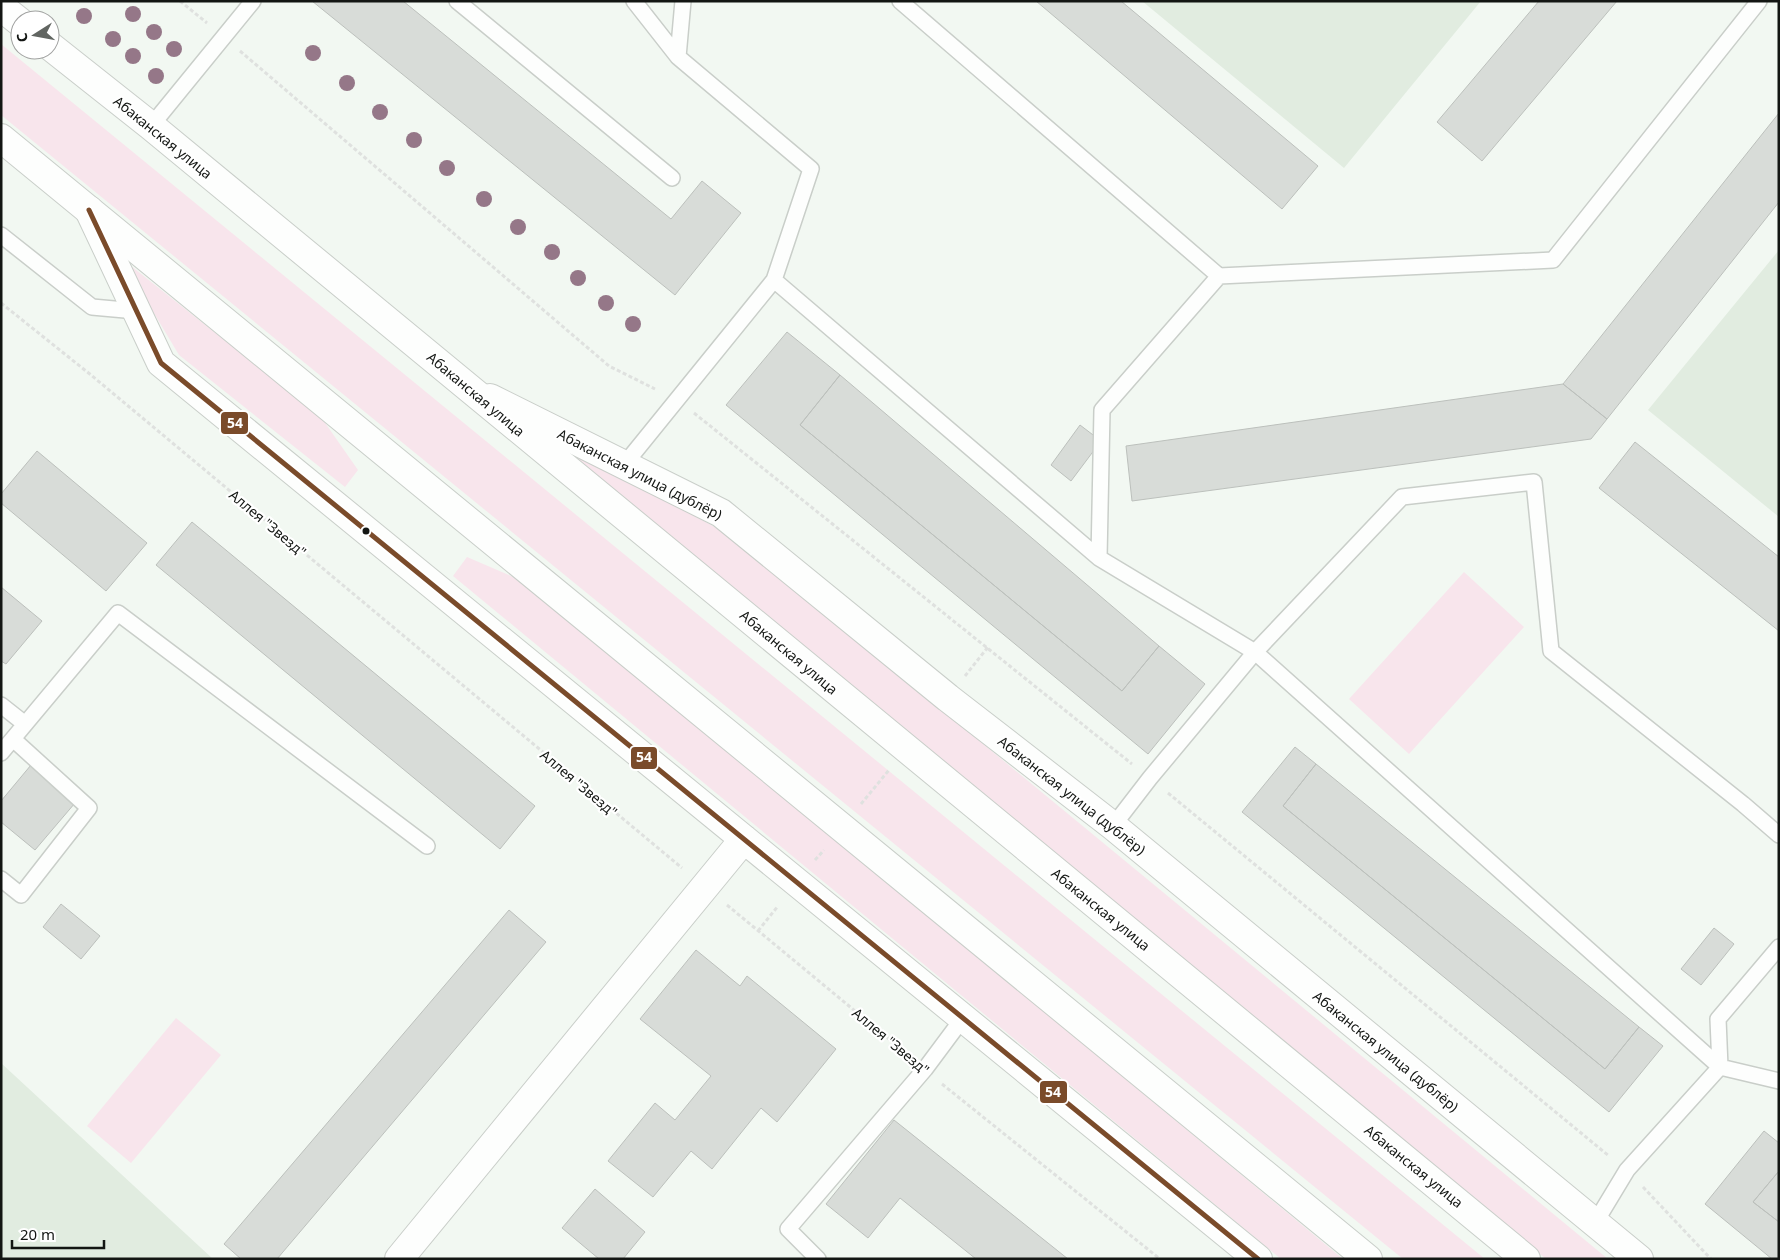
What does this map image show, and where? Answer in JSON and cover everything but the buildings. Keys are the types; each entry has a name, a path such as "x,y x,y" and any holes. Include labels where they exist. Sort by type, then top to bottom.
{"main road":[{"name":"Абаканская улица","path":"60,54 151,126 1526,1259"},
{"path":"1,138 1368,1259"},
{"path":"89,210 161,363 1258,1259"},
{"name":"Абаканская улица (дублёр)","path":"467,387 720,513 948,698 1114,826 1639,1259"},
{"path":"399,1259 744,839"}],"lane":[{"path":"151,126 253,1"},
{"path":"457,1 672,178"},
{"path":"624,465 774,280 811,169 678,58 634,1"},
{"path":"678,58 683,1"},
{"path":"900,1 1219,276 1553,260 1759,1"},
{"path":"1,235 92,307 136,311"},
{"path":"1099,558 1102,410 1219,276"},
{"path":"774,280 1099,558 1255,652 1720,1066 1779,1081"},
{"path":"1114,826 1150,778 1255,652 1402,497 1534,482 1552,651 1779,835"},
{"path":"1,753 118,613 427,846"},
{"path":"1,705 25,724"},
{"path":"1,879 21,895 89,808 13,739"},
{"path":"1595,1223 1627,1170 1720,1066 1718,1019 1779,946"},
{"path":"818,1259 788,1229 925,1069 963,1018"}],"path":[{"path":"180,1 609,366 677,400 1150,778 1627,1170 1711,1259"},
{"name":"Аллея \"Звезд\"","path":"1,303 91,375 705,888 1160,1259"},
{"path":"948,698 988,647"},
{"path":"758,931 906,748"}],"shaded area":[{"path":"1142,1 1481,1 1344,168"},
{"path":"1,44 10,51 10,60 21,60 1485,1259 1403,1259 1,115"},
{"path":"1779,250 1779,517 1648,410"},
{"path":"121,258 321,417 358,470 345,487 179,355"},
{"path":"571,456 595,459 732,537 1608,1259 1546,1259"},
{"path":"467,557 525,582 1343,1259 1281,1259 453,576"},
{"path":"1464,572 1524,627 1409,754 1349,699"},
{"path":"176,1018 221,1055 131,1163 87,1126"},
{"path":"1,1063 213,1259 1,1259"}],"transit line":[{"name":"54","path":"89,210 161,363 1258,1259"}]}
